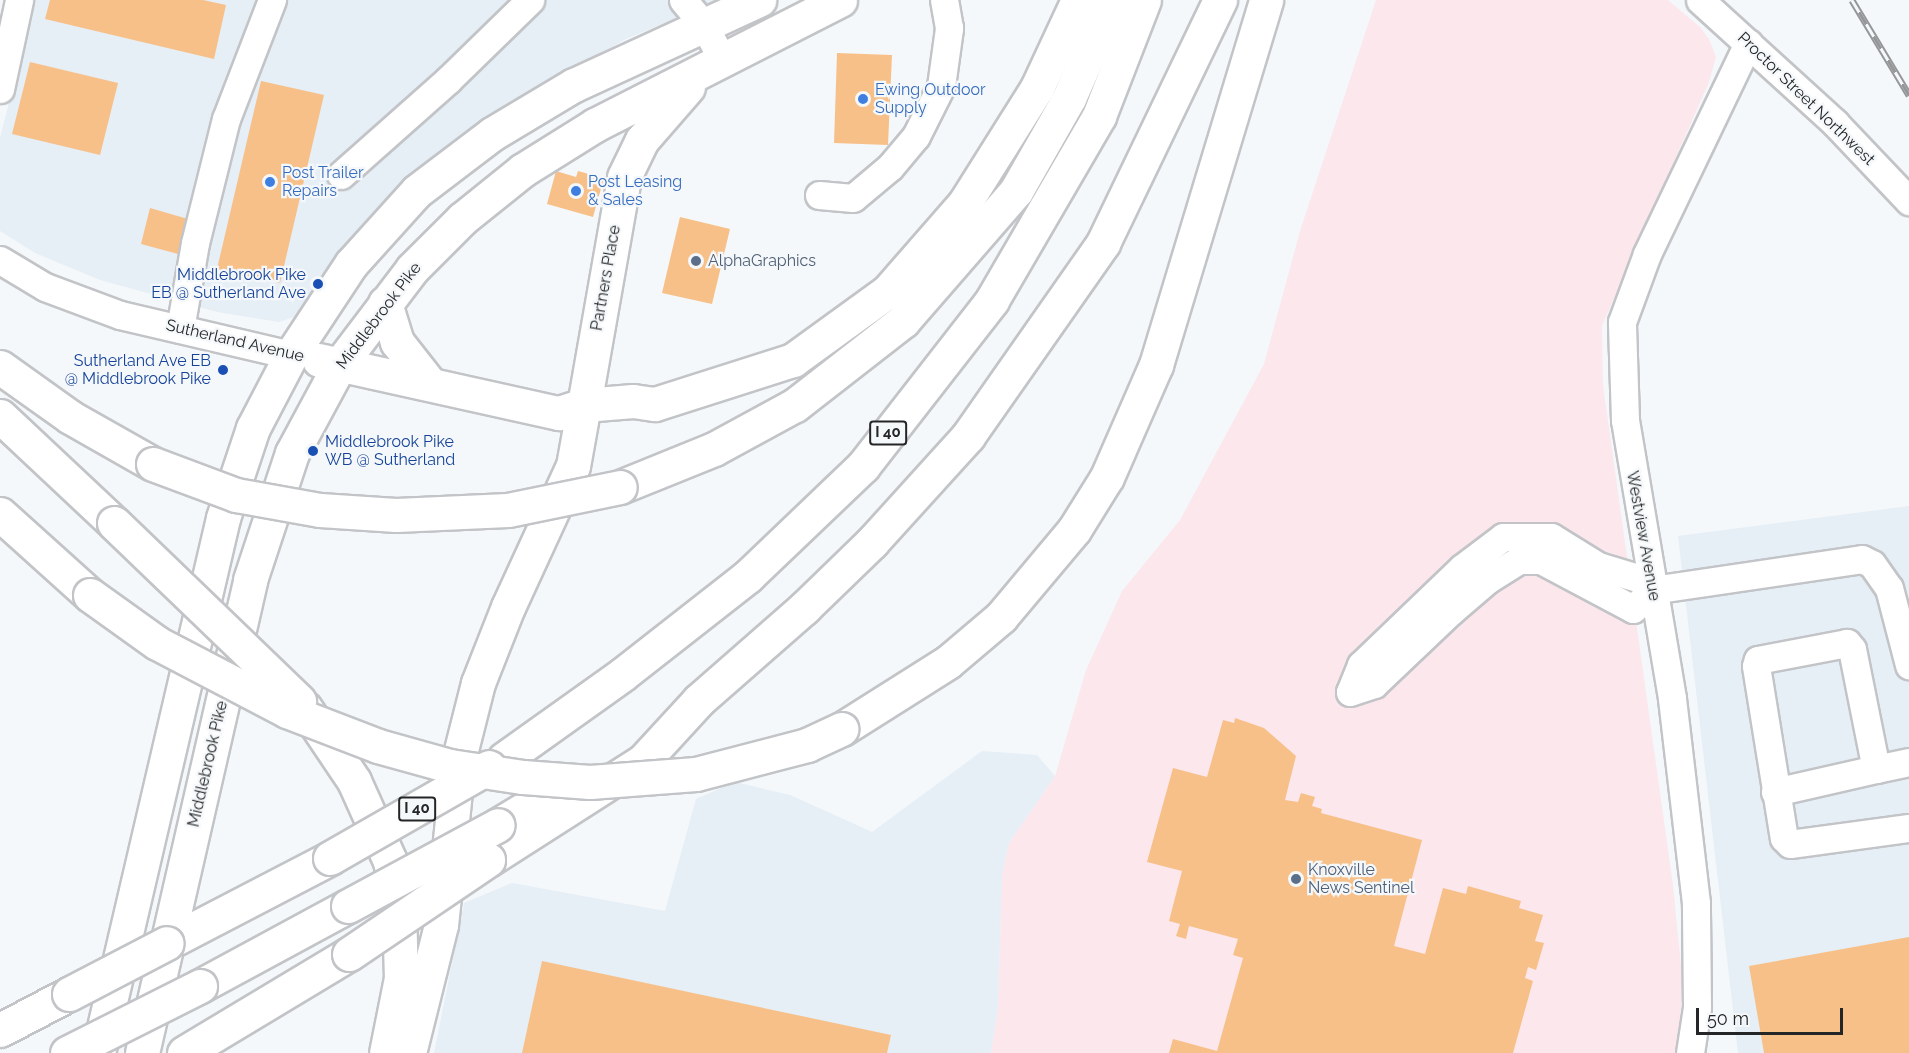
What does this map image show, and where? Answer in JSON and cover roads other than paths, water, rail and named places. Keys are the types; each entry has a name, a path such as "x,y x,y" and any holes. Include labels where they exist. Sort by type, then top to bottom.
{"main road":[{"path":"98,1053 223,518 253,429 291,355 351,264 417,191 492,134 574,85 759,0"},
{"name":"Middlebrook Pike","path":"142,1053 250,579 292,453 340,364 412,269 462,219 523,170 595,125 840,0"},
{"name":"Sutherland Avenue","path":"291,355 559,413 584,405 633,401 655,404 793,360 888,291 964,204 1037,88 1078,0"},
{"path":"0,367 70,417 153,464 236,495 320,510 396,515 508,510 620,487 714,449 795,405 903,321 1016,191 1069,98 1113,0"},
{"name":"I 40","path":"69,988 224,914 330,858 504,759 623,674 748,576 863,466 992,300 1099,116 1144,0"},
{"path":"190,1050 349,954 488,860 643,761 699,700 804,608 872,542 975,427 1102,243 1220,0"},
{"path":"0,514 90,595 157,643 276,706 378,746 450,766 523,777 590,782 696,774 807,745 842,729 948,662 1001,617 1074,530 1107,477 1156,365 1266,0"},
{"path":"595,125 611,103 627,90 699,51 704,42 704,26"},
{"name":"Partners Place","path":"409,1053 441,925 458,762 478,683 508,606 573,466 624,177 642,140 713,66"},
{"path":"385,303 397,342 430,384"},
{"path":"0,416 299,701 354,781 390,861 399,908 401,978 387,1053"},
{"path":"68,1053 200,986 498,825 699,700"},
{"path":"0,1010 69,988"},
{"path":"0,1030 69,988"}],"street":[{"path":"0,89 19,0"},
{"path":"180,329 195,243 226,119 272,0"},
{"path":"341,175 448,80 530,0"},
{"path":"683,0 704,26 713,66"},
{"path":"819,195 853,198 891,167 916,136 940,86 949,28 944,0"},
{"name":"Proctor Street Northwest","path":"1700,0 1835,123 1909,201"},
{"name":"Westview Avenue","path":"1690,1053 1697,1007 1696,903 1672,698 1625,420 1622,322 1647,254 1748,43"},
{"name":"Sutherland Avenue","path":"0,260 45,287 120,315 291,355"},
{"path":"1652,590 1641,579 1598,566 1551,537 1503,537 1462,568 1361,665 1350,692 1374,684 1487,580 1519,560 1541,560 1633,609 1652,590 1862,559 1872,564 1889,588 1909,666"},
{"path":"1876,769 1852,649 1847,643 1764,658 1756,666 1784,838 1790,844 1909,828"},
{"path":"1775,792 1909,762"}],"railway":[{"path":"1852,0 1909,95"}],"place":[{"name":"Ewing Outdoor Supply","path":"863,99"},
{"name":"Post Trailer Repairs","path":"270,182"},
{"name":"Post Leasing & Sales","path":"576,191"},
{"name":"AlphaGraphics","path":"696,261"},
{"name":"Middlebrook Pike EB @ Sutherland Ave","path":"318,284"},
{"name":"Sutherland Ave EB @ Middlebrook Pike","path":"223,370"},
{"name":"Middlebrook Pike WB @ Sutherland","path":"313,451"},
{"name":"Knoxville News Sentinel","path":"1296,879"}]}
